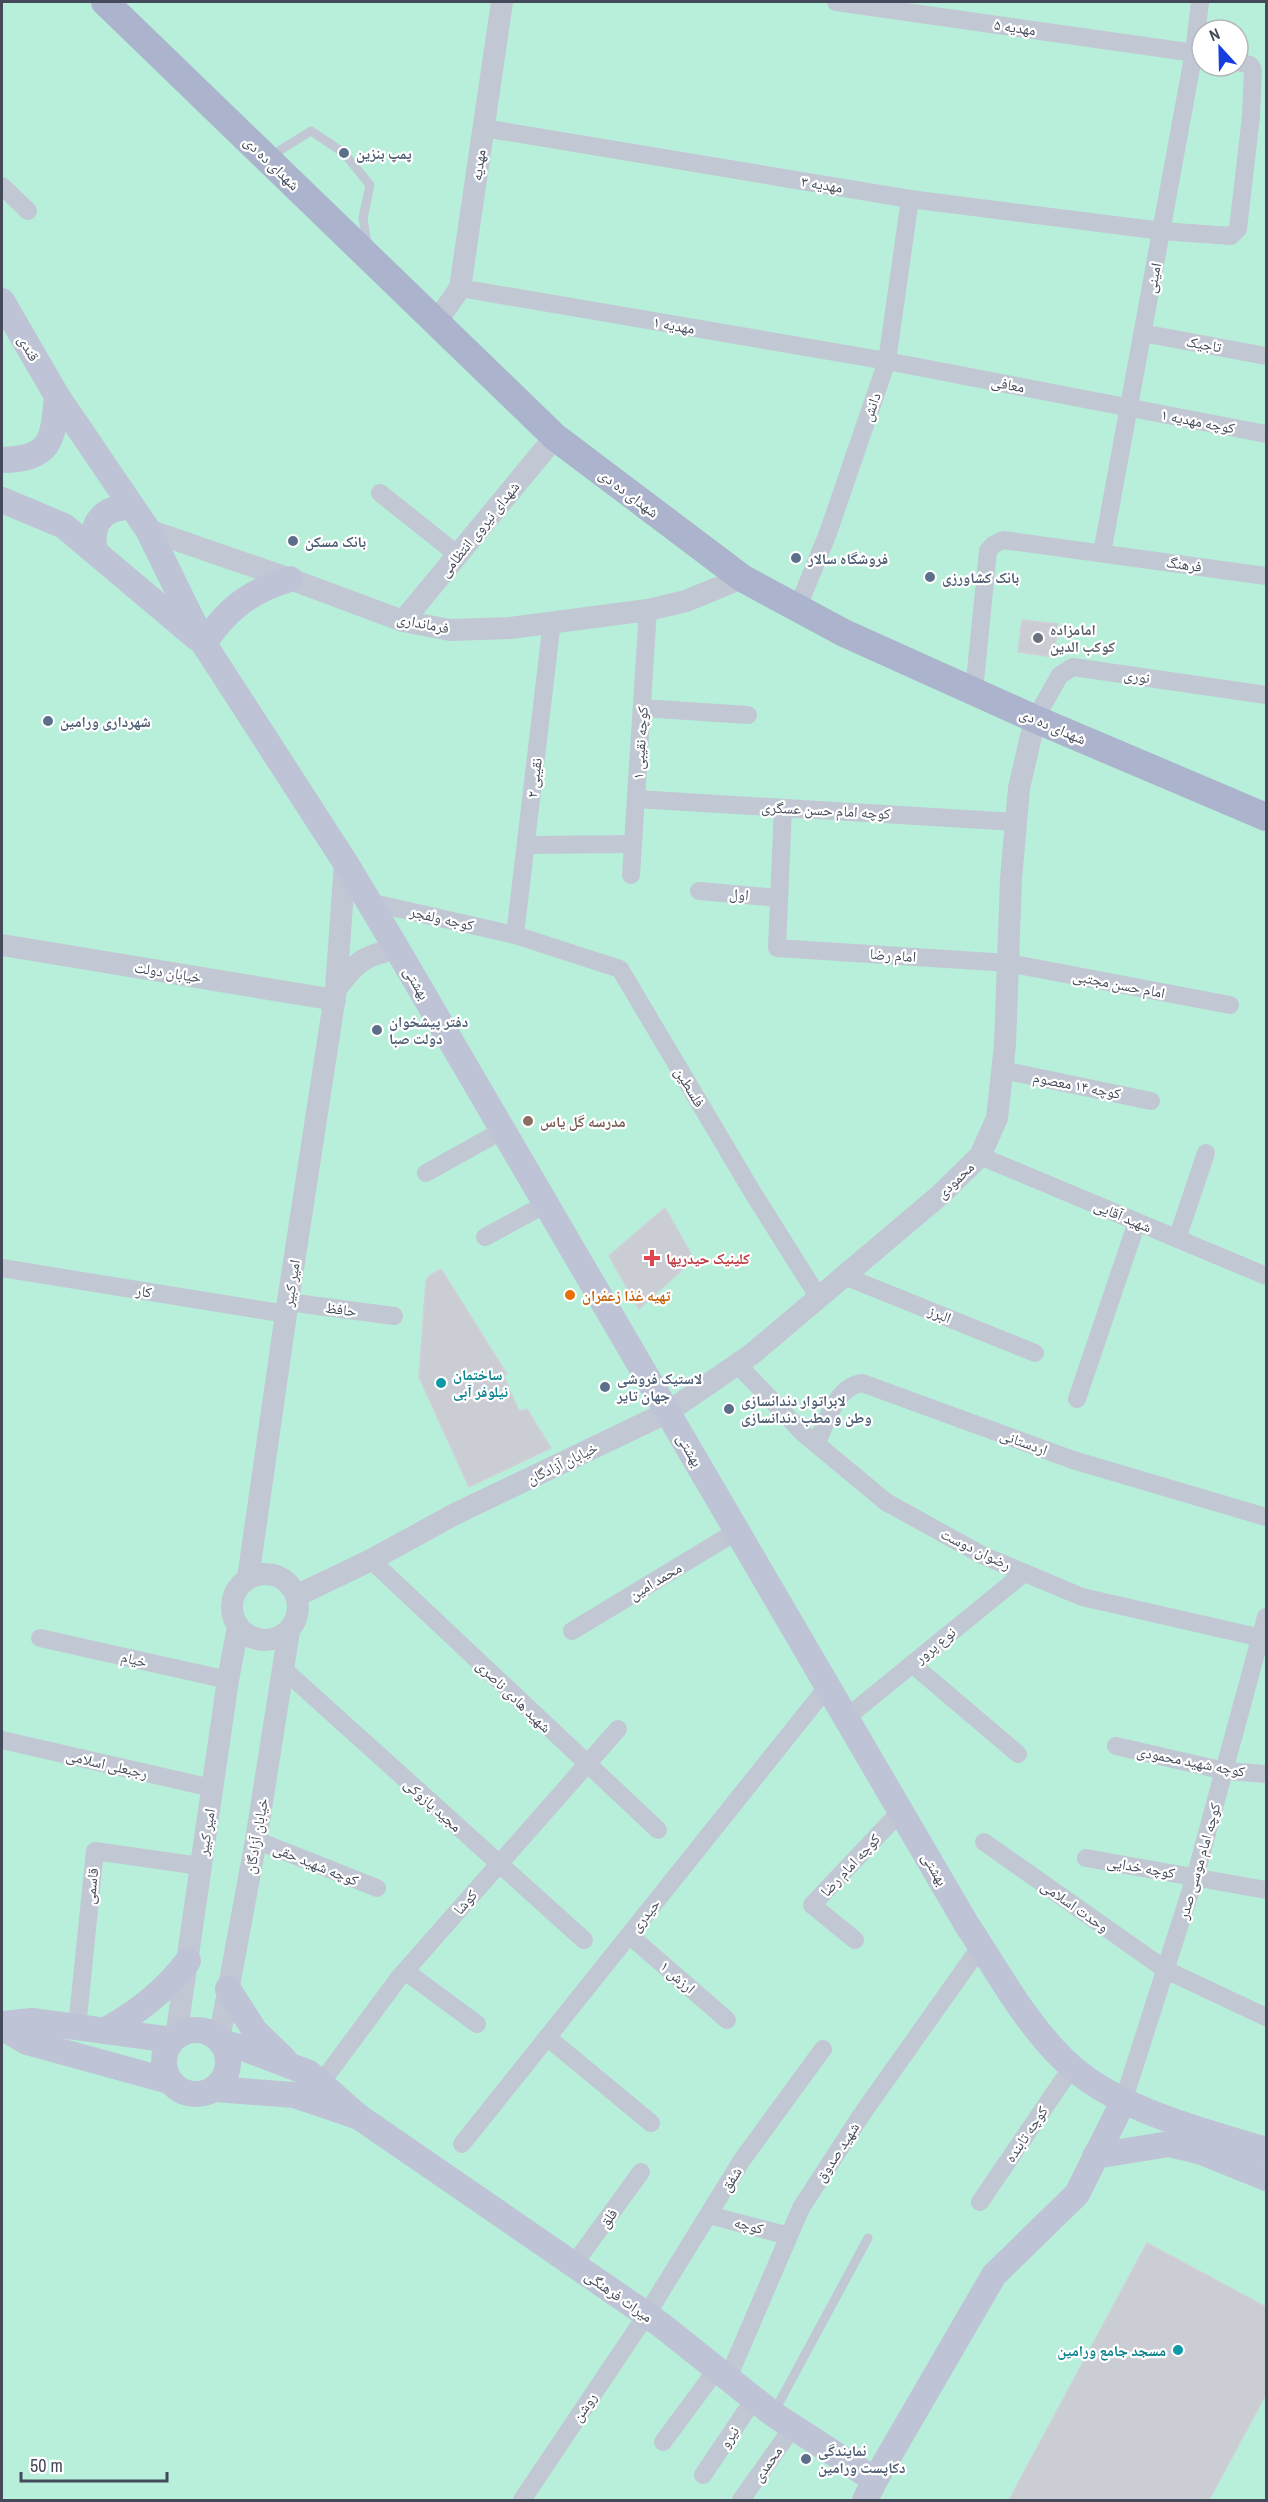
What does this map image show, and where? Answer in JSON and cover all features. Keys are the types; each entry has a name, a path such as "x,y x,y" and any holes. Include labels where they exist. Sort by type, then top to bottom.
{"main road":[{"name":"شهدای ده دی","path":"105,2 555,437 742,578 844,633 1035,719 1266,817"},
{"name":"قندی","path":"2,301 57,396 148,530 204,644"},
{"path":"2,460 25,459 43,450 54,432 57,396"},
{"path":"2,500 64,526 204,644 226,614 240,602 272,584 290,579"},
{"path":"95,550 92,539 94,528 100,517 120,506 132,507"},
{"name":"بهشتی","path":"204,644 345,862 901,1811 981,1946 1034,2026 1072,2067 1095,2085 1123,2102 1266,2150"},
{"path":"104,2031 129,2018 151,2002 171,1983 188,1961"},
{"path":"228,1989 255,2031 291,2066"},
{"path":"2,2026 32,2021 174,2039 194,2030 212,2034 220,2041 226,2052 226,2072 222,2082 214,2089"},
{"path":"2,2026 27,2042 169,2082 185,2093 195,2095 214,2089 294,2095 359,2117"},
{"path":"169,2082 165,2073 164,2056 174,2039"},
{"path":"220,2041 309,2073 359,2117"},
{"path":"870,2490 994,2276 1077,2194 1123,2102"},
{"name":"میراث فرهنگی","path":"359,2117 647,2314 870,2490"},
{"path":"1095,2156 1169,2144 1199,2151 1266,2178"}],"street":[{"name":"مهدیه","path":"437,321 460,288 502,2"},
{"name":"مهدیه ۵","path":"836,2 923,8 1190,52"},
{"name":"امینی","path":"1199,18 1200,2"},
{"name":"مهدیه ۳","path":"484,128 910,199 1162,231 1231,236 1238,230 1259,117 1253,70 1250,65"},
{"name":"امینی","path":"1102,553 1142,333 1193,78"},
{"path":"2,186 28,211"},
{"name":"دانش","path":"798,607 828,533 887,361 910,199"},
{"name":"مهدیه ۱","path":"460,288 887,361"},
{"name":"تاجیک","path":"1142,333 1266,356"},
{"name":"معافی","path":"887,361 1130,407"},
{"name":"کوچه مهدیه ۱","path":"1130,407 1266,434"},
{"name":"شهدای نیروی انتظامی","path":"403,621 555,437"},
{"path":"380,493 458,555"},
{"name":"فرمانداری","path":"148,530 403,621 450,630 510,628 648,610 686,601 742,578"},
{"name":"فرهنگ","path":"974,691 988,551 993,545 1003,540 1266,576"},
{"name":"کوچه نقیبی ۱","path":"631,875 648,610"},
{"name":"نقیبی ۲","path":"515,935 552,621"},
{"name":"نوری","path":"1035,719 1060,675 1073,667 1266,695"},
{"path":"642,708 748,715"},
{"name":"محمودی","path":"668,1412 737,1364 819,1298 940,1195 980,1156 997,1118 1019,788 1035,719"},
{"name":"کوچه امام حسن عسگری","path":"636,799 1016,822"},
{"path":"779,898 783,808"},
{"path":"526,845 633,844"},
{"name":"امیر کبیر","path":"249,1578 335,994 345,862"},
{"name":"اول","path":"699,891 779,898"},
{"name":"امام رضا","path":"779,898 777,948 1008,963"},
{"name":"کوجه ولفجر","path":"369,902 515,935"},
{"name":"فلسطین","path":"515,935 620,969 753,1193 819,1298"},
{"name":"خیابان دولت","path":"2,945 335,994"},
{"path":"335,994 352,968 373,953 397,949"},
{"name":"امام حسن مجتبی","path":"1008,963 1230,1005"},
{"name":"کوچه ۱۴ معصوم","path":"1002,1070 1151,1101"},
{"path":"426,1173 503,1130"},
{"path":"1177,1239 1206,1153"},
{"name":"شهید آقایی","path":"980,1156 1266,1276"},
{"path":"485,1237 546,1204"},
{"path":"1077,1399 1137,1222"},
{"name":"کار","path":"2,1268 287,1308"},
{"name":"البرز","path":"844,1276 1035,1353"},
{"name":"حافظ","path":"287,1308 394,1316"},
{"name":"رضوان دوست","path":"737,1364 816,1444 886,1502 982,1555 1082,1597 1263,1639"},
{"name":"اردستانی","path":"816,1444 840,1393 849,1385 861,1383 1073,1460 1266,1516"},
{"name":"خیابان آزادگان","path":"296,1596 371,1560 455,1514 668,1412"},
{"name":"محمد امین","path":"572,1631 737,1531"},
{"name":"شهید هادی ناصری","path":"371,1560 586,1765 658,1830"},
{"name":"نوع پرور","path":"846,1718 1024,1573"},
{"path":"260,1574 271,1574 282,1578 296,1596 298,1614 289,1631 268,1641 256,1640 246,1635 232,1617 231,1606 240,1585 260,1574"},
{"name":"کوچه امام موسی صدر","path":"1123,2102 1195,1877 1263,1639 1266,1617"},
{"name":"امیر کبیر","path":"174,2039 188,1961 200,1866 238,1627"},
{"name":"خیابان آزادگان","path":"220,2041 256,1840 289,1631"},
{"name":"خیام","path":"40,1638 228,1680"},
{"path":"912,1664 1018,1754"},
{"name":"مجید پازوکی","path":"282,1668 584,1940"},
{"name":"حیدری","path":"462,2144 828,1686"},
{"name":"کوشا","path":"321,2083 405,1971 618,1729"},
{"name":"رجبعلی اسلامی","path":"2,1740 212,1788"},
{"name":"کوچه شهید محمودی","path":"1116,1746 1225,1771 1266,1774"},
{"name":"کوچه امام رضا","path":"855,1940 812,1905 901,1811"},
{"name":"کوچه شهید حقی","path":"256,1840 377,1888"},
{"name":"وحدت اسلامی","path":"984,1842 1166,1970 1266,2017"},
{"name":"قاسمی","path":"77,2027 95,1851 200,1866"},
{"name":"کوچه خدایی","path":"1086,1858 1266,1890"},
{"name":"ارزش ۱","path":"629,1935 727,2020"},
{"name":"شهید صدوق","path":"722,2373 801,2208 862,2114 981,1946"},
{"path":"405,1971 477,2024"},
{"path":"547,2037 651,2123"},
{"name":"شفق","path":"647,2314 742,2160 823,2049"},
{"name":"کوچه تابنده","path":"980,2202 1072,2067"},
{"name":"فلق","path":"574,2264 641,2172"},
{"name":"کوچه","path":"709,2215 789,2236"},
{"name":"روشن","path":"522,2500 647,2314"},
{"path":"663,2442 722,2373"},
{"name":"نیرو","path":"703,2475 773,2413"},
{"name":"محمدی","path":"741,2500 773,2413"}],"lane":[{"path":"268,158 311,131 344,153 370,185 363,218 368,255"},
{"path":"773,2413 868,2238"}],"green space":[{"path":"2,2 1266,2 1266,2500 2,2500"}],"building":[{"name":"امامزاده کوکب الدین","path":"1022,620 1058,624 1054,657 1018,652"},
{"name":"کلینیک حیدریها","path":"665,1208 694,1259 639,1309 609,1256"},
{"name":"ساختمان نیلوفر آبی","path":"441,1269 507,1374 503,1375 519,1411 527,1409 551,1448 469,1487 419,1377 426,1281 429,1276"},
{"name":"مسجد جامع ورامین","path":"1147,2243 1266,2307 1266,2394 1209,2500 1009,2500"}],"place":[{"name":"پمپ بنزین","path":"344,153"},
{"name":"بانک مسکن","path":"293,541"},
{"name":"فروشگاه سالار","path":"796,558"},
{"name":"بانک کشاورزی","path":"930,577"},
{"name":"امامزاده کوکب الدین","path":"1038,638"},
{"name":"شهرداری ورامین","path":"48,721"},
{"name":"دفتر پیشخوان دولت صبا","path":"377,1030"},
{"name":"مدرسه گل یاس","path":"528,1121"},
{"name":"کلینیک حیدریها","path":"652,1258"},
{"name":"تهیه غذا زعفران","path":"570,1295"},
{"name":"ساختمان نیلوفر آبی","path":"441,1383"},
{"name":"لاستیک فروشی جهان تایر","path":"605,1387"},
{"name":"لابراتوار دندانسازی وطن و مطب دندانسازی","path":"729,1409"},
{"name":"مسجد جامع ورامین","path":"1178,2350"},
{"name":"نمایندگی دکاپست ورامین","path":"806,2459"}]}
